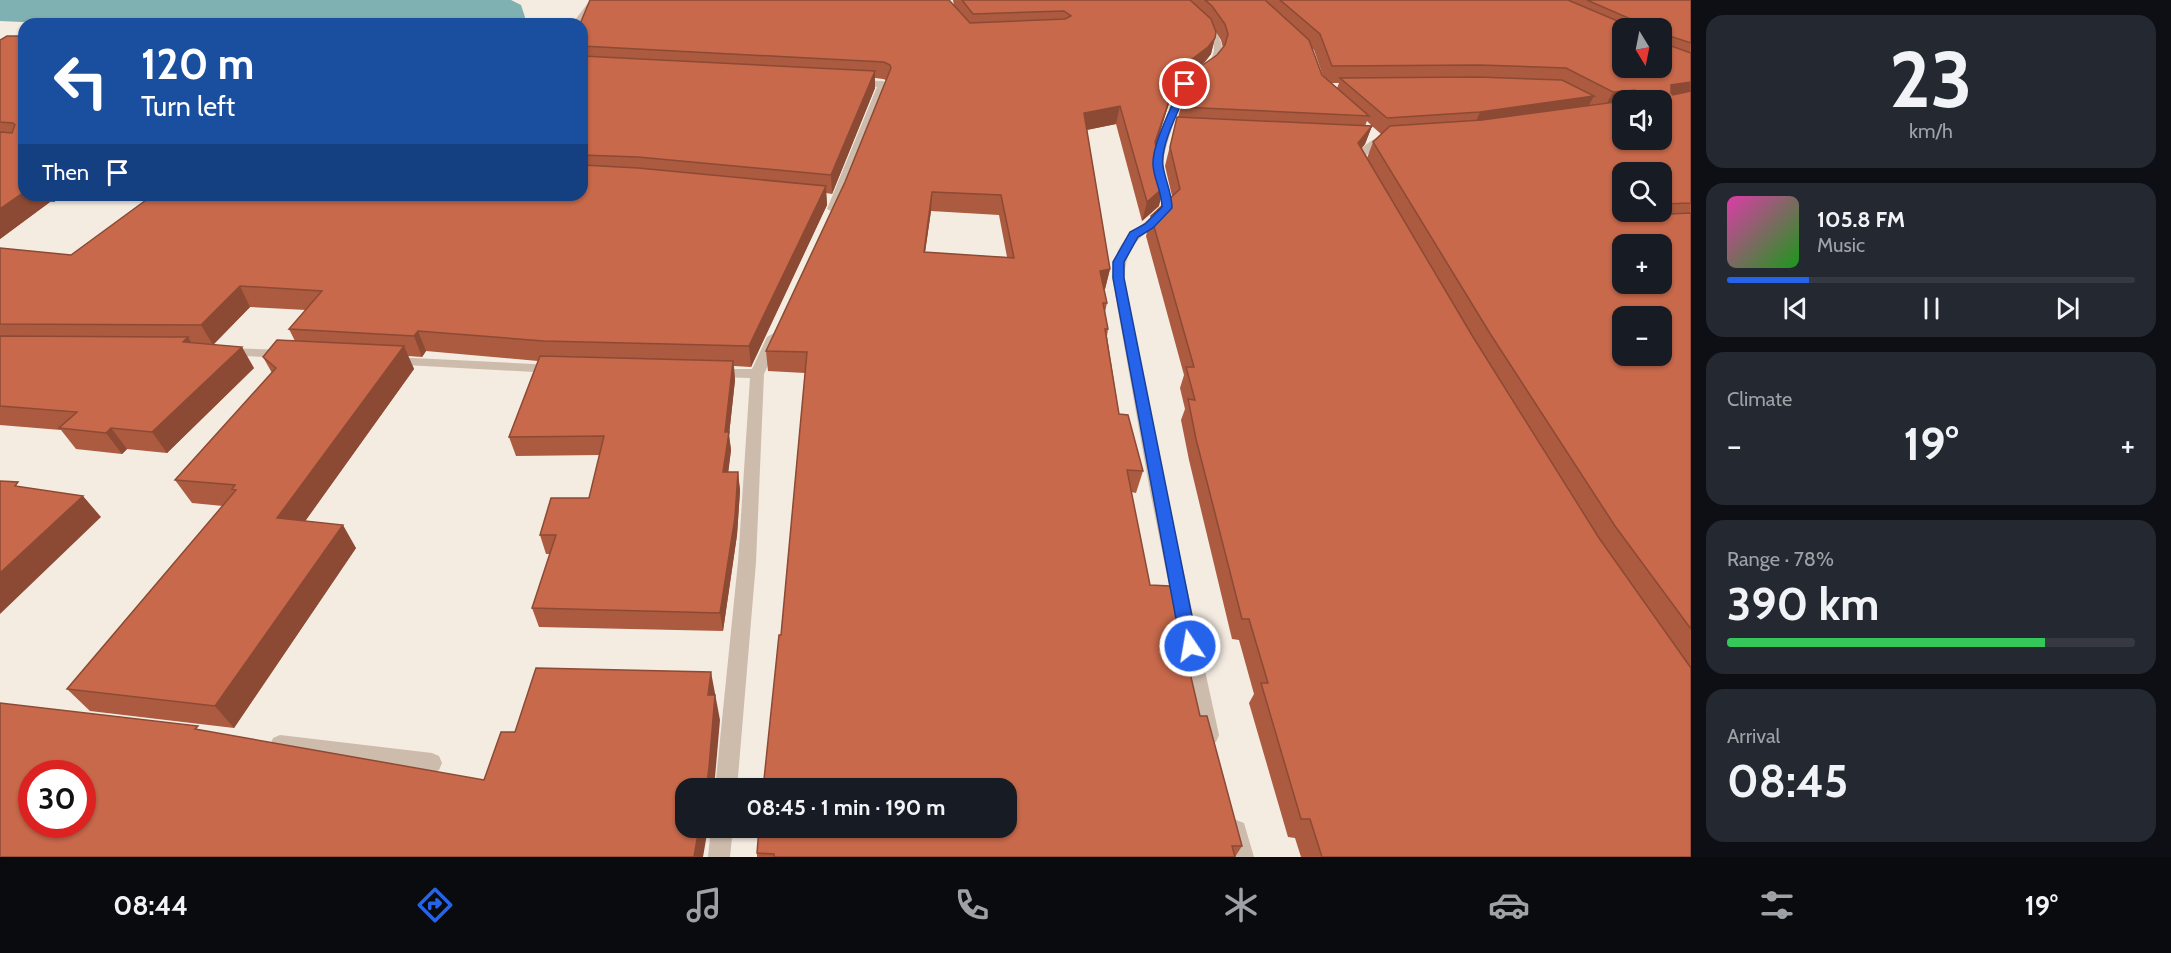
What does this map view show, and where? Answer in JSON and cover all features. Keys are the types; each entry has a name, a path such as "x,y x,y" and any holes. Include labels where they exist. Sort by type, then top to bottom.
{"street":[{"path":"1177,0 1211,31 1218,48 1215,59 1207,69 1185,84 1173,130 1160,149 1158,165 1167,197 1167,208 1149,226 1133,235 1119,262 1118,278 1158,491 1212,746"},
{"path":"581,18 591,5 615,5"},
{"path":"827,222 832,199 883,84 849,82"},
{"path":"1370,180 1358,160 1372,136 1402,137"},
{"path":"727,778 747,562 757,374 782,319"},
{"path":"212,352 305,355"},
{"path":"376,360 567,369"},
{"path":"698,372 757,374"},
{"path":"255,742 432,763"},
{"path":"1231,812 1243,857"},
{"path":"719,857 721,838"}],"water":[{"path":"0,0 511,0 521,5 525,17 18,18 18,22 0,21"}],"building":[{"path":"590,0 949,0 970,23 1065,19 1071,16 1064,11 973,14 962,0 1190,0 1211,19 1216,32 1215,38 1208,47 1183,66 1175,83 1155,142 1164,187 1147,202 1120,106 1084,113 1110,269 1100,271 1107,303 1103,303 1108,329 1105,329 1119,414 1128,415 1143,471 1127,470 1150,585 1170,586 1200,716 1207,716 1242,846 1232,846 1235,857 774,857 774,854 757,853 758,838 1017,838 1017,778 764,778 779,635 781,635 807,352 766,351 845,182 891,68 884,62 588,46 588,18 582,18","holes":["932,192 1001,195 1014,258 924,252"]},
{"path":"1205,0 1265,0 1309,40 1322,75 1369,116 1181,107 1194,71 1217,55 1225,45 1228,34 1225,24"},
{"path":"1280,0 1568,0 1612,19 1612,78 1672,78 1672,46 1691,53 1691,82 1671,85 1671,90 1612,91 1566,68 1479,65 1332,66 1320,34"},
{"path":"1587,0 1691,0 1691,43 1672,37 1672,18 1628,18"},
{"path":"7,36 18,36 18,196 0,209 0,132 12,133 15,125 0,122 0,40"},
{"path":"588,56 875,71 831,175 638,157 588,155"},
{"path":"1478,77 1562,80 1594,96 1480,112 1387,118 1340,78"},
{"path":"1691,91 1691,203 1672,204 1672,162 1612,162 1612,222 1672,222 1672,214 1691,213 1691,629 1615,526 1491,335 1373,142 1390,126 1482,120 1612,102 1612,150 1672,150 1672,94"},
{"path":"1177,117 1372,126 1358,143 1473,337 1599,538 1691,668 1691,857 1322,857 1310,819 1301,819 1261,683 1268,683 1249,619 1242,619 1188,399 1195,400 1186,367 1194,367 1151,216 1180,189 1170,147"},
{"path":"588,165 826,186 749,346 544,341 418,331 414,336 289,329 322,291 240,286 201,325 0,324 0,248 71,255 145,201 588,201"},
{"path":"0,336 188,337 183,342 242,347 152,432 111,428 106,433 59,428 77,412 0,406"},
{"path":"277,340 404,346 277,518 343,525 215,706 67,689 236,490 232,489 235,485 175,480 276,368 263,357"},
{"path":"540,356 733,361 725,432 729,432 723,472 738,472 735,517 720,613 532,608 556,535 540,535 551,498 589,498 604,436 509,437"},
{"path":"0,481 18,482 15,486 83,496 0,573"},
{"path":"536,668 711,672 708,695 715,695 708,778 675,778 675,838 697,838 694,857 0,857 0,703 198,726 195,729 484,780 501,732 515,732"}],"route":[{"path":"1185,84 1160,149 1158,165 1167,197 1167,208 1149,226 1133,235 1124,248 1119,262 1118,278 1190,646"}]}
